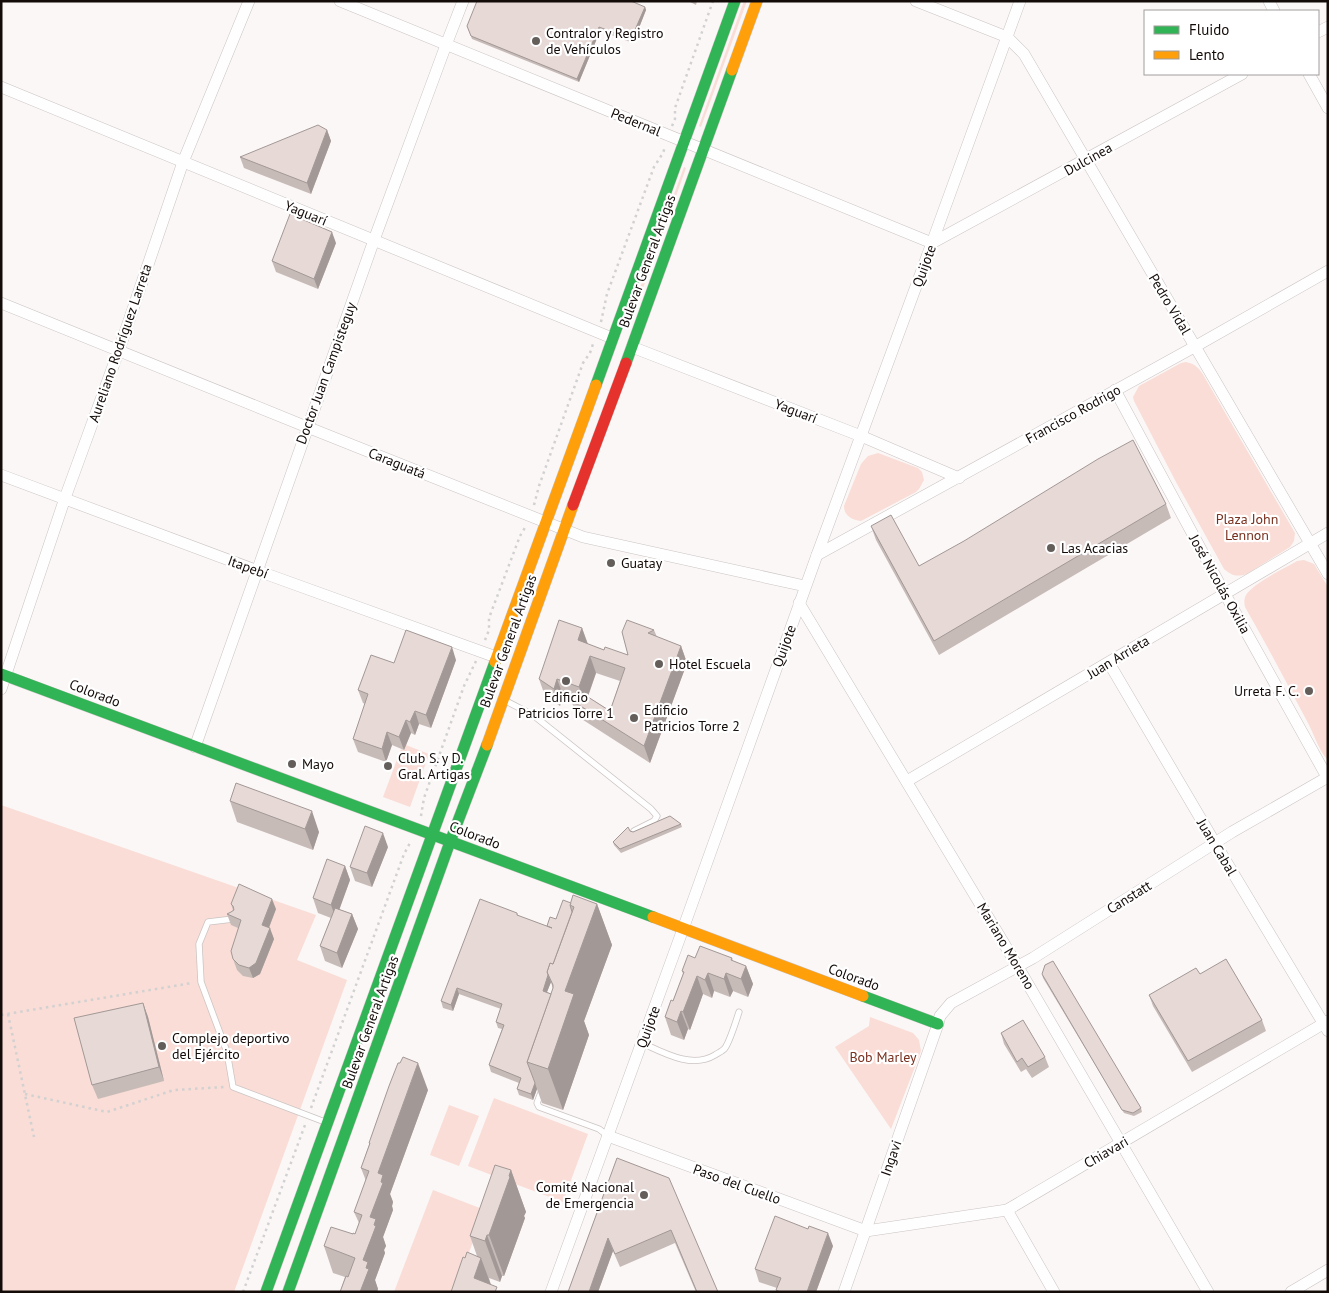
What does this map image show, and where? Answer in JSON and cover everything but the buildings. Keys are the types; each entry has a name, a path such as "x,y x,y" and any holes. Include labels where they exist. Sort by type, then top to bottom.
{"main road":[{"name":"Bulevar General Artigas","path":"266,1292 735,1"},
{"name":"Bulevar General Artigas","path":"288,1292 757,1"},
{"name":"Colorado","path":"4,675 432,835 596,901 683,929 938,1024"}],"street":[{"name":"Aureliano Rodríguez Larreta","path":"1,689 4,675 65,498 183,162 249,1"},
{"name":"Pedernal","path":"340,1 932,243"},
{"name":"Doctor Juan Campisteguy","path":"195,747 374,240 463,1"},
{"path":"916,1 1007,37"},
{"name":"Quijote","path":"551,1292 805,586 1020,1"},
{"name":"Pedro Vidal","path":"1007,37 1024,54 1328,574"},
{"name":"Dulcinea","path":"932,243 1240,75"},
{"path":"1310,75 1328,108"},
{"name":"Yaguarí","path":"1,86 612,338"},
{"name":"Francisco Rodrigo","path":"817,555 959,478 1328,271"},
{"name":"Caraguatá","path":"1,303 583,537 805,586"},
{"name":"Yaguarí","path":"632,347 861,436 959,478"},
{"name":"José Nicolás Oxilia","path":"1115,390 1225,594 1328,777"},
{"name":"Itapebí","path":"1,475 496,657"},
{"name":"Juan Arrieta","path":"907,781 1328,533"},
{"name":"Mariano Moreno","path":"799,603 1018,967 1208,1292"},
{"name":"Juan Cabal","path":"1109,663 1215,843 1326,1025"},
{"name":"Canstatt","path":"938,1024 940,1016 951,1003 1018,967 1215,843 1328,777"},
{"name":"Ingavi","path":"844,1292 938,1024"},
{"name":"Chiavari","path":"866,1231 1007,1210 1326,1025"},
{"name":"Paso del Cuello","path":"608,1136 866,1231"},
{"path":"1007,1210 1054,1292"},
{"path":"1291,1292 1328,1270"}],"lane":[{"path":"504,700 533,715 651,809 657,816 654,820 634,831"},
{"path":"233,919 208,922 199,944 201,982 227,1052 233,1087 327,1123"},
{"path":"642,1043 665,1054 688,1060 712,1057 724,1049 739,1012"},
{"path":"544,1084 537,1103 539,1107 599,1128 608,1136"}],"path":[{"path":"1,1015 201,982"},
{"path":"8,1014 34,1137"},
{"path":"25,1094 107,1112 174,1090 233,1087"}],"green space":[{"path":"744,1 747,1 701,127 699,126"},
{"path":"684,167 686,168 632,319 629,318"},
{"name":"Plaza John Lennon","path":"1186,362 1195,366 1203,375 1295,533 1294,541 1290,547 1247,574 1235,575 1224,569 1134,401 1133,397 1139,386"},
{"path":"878,453 918,468 922,472 924,480 916,492 861,521 855,520 847,515 844,506 861,464 868,456"},
{"name":"Urreta F. C.","path":"1304,560 1314,564 1328,587 1328,760 1319,748 1308,723 1244,604 1246,595 1255,586 1297,561"},
{"path":"406,745 429,754 410,807 383,797 401,749 404,750"},
{"name":"Complejo deportivo del Ejército","path":"1,805 316,915 297,960 347,980 234,1292 1,1292"},
{"name":"Bob Marley","path":"870,1017 913,1033 919,1040 921,1051 891,1129 835,1047 869,1026"},
{"path":"494,1098 588,1134 563,1202 468,1166"},
{"path":"449,1105 479,1116 459,1166 430,1155"},
{"path":"433,1190 485,1210 454,1292 394,1292"}],"traffic: fast":[{"path":"596,385 735,1"},
{"path":"626,363 732,70"},
{"path":"266,1292 495,662"},
{"path":"1,674 653,917"},
{"path":"288,1292 450,842 487,745"},
{"path":"863,996 938,1024"}],"traffic: slow":[{"path":"732,70 757,1"},
{"path":"495,662 596,385"},
{"path":"487,745 573,505"},
{"path":"653,917 863,996"}],"traffic: jam":[{"path":"573,505 626,363"}],"place":[{"name":"Contralor y Registro de Vehículos","path":"536,41"},
{"name":"Las Acacias","path":"1051,548"},
{"name":"Guatay","path":"611,563"},
{"name":"Hotel Escuela","path":"659,664"},
{"name":"Edificio Patricios Torre 1","path":"566,681"},
{"name":"Urreta F. C.","path":"1309,691"},
{"name":"Edificio Patricios Torre 2","path":"634,718"},
{"name":"Mayo","path":"292,764"},
{"name":"Club S. y D. Gral. Artigas","path":"388,766"},
{"name":"Complejo deportivo del Ejército","path":"162,1046"},
{"name":"Comité Nacional de Emergencia","path":"644,1195"}]}
